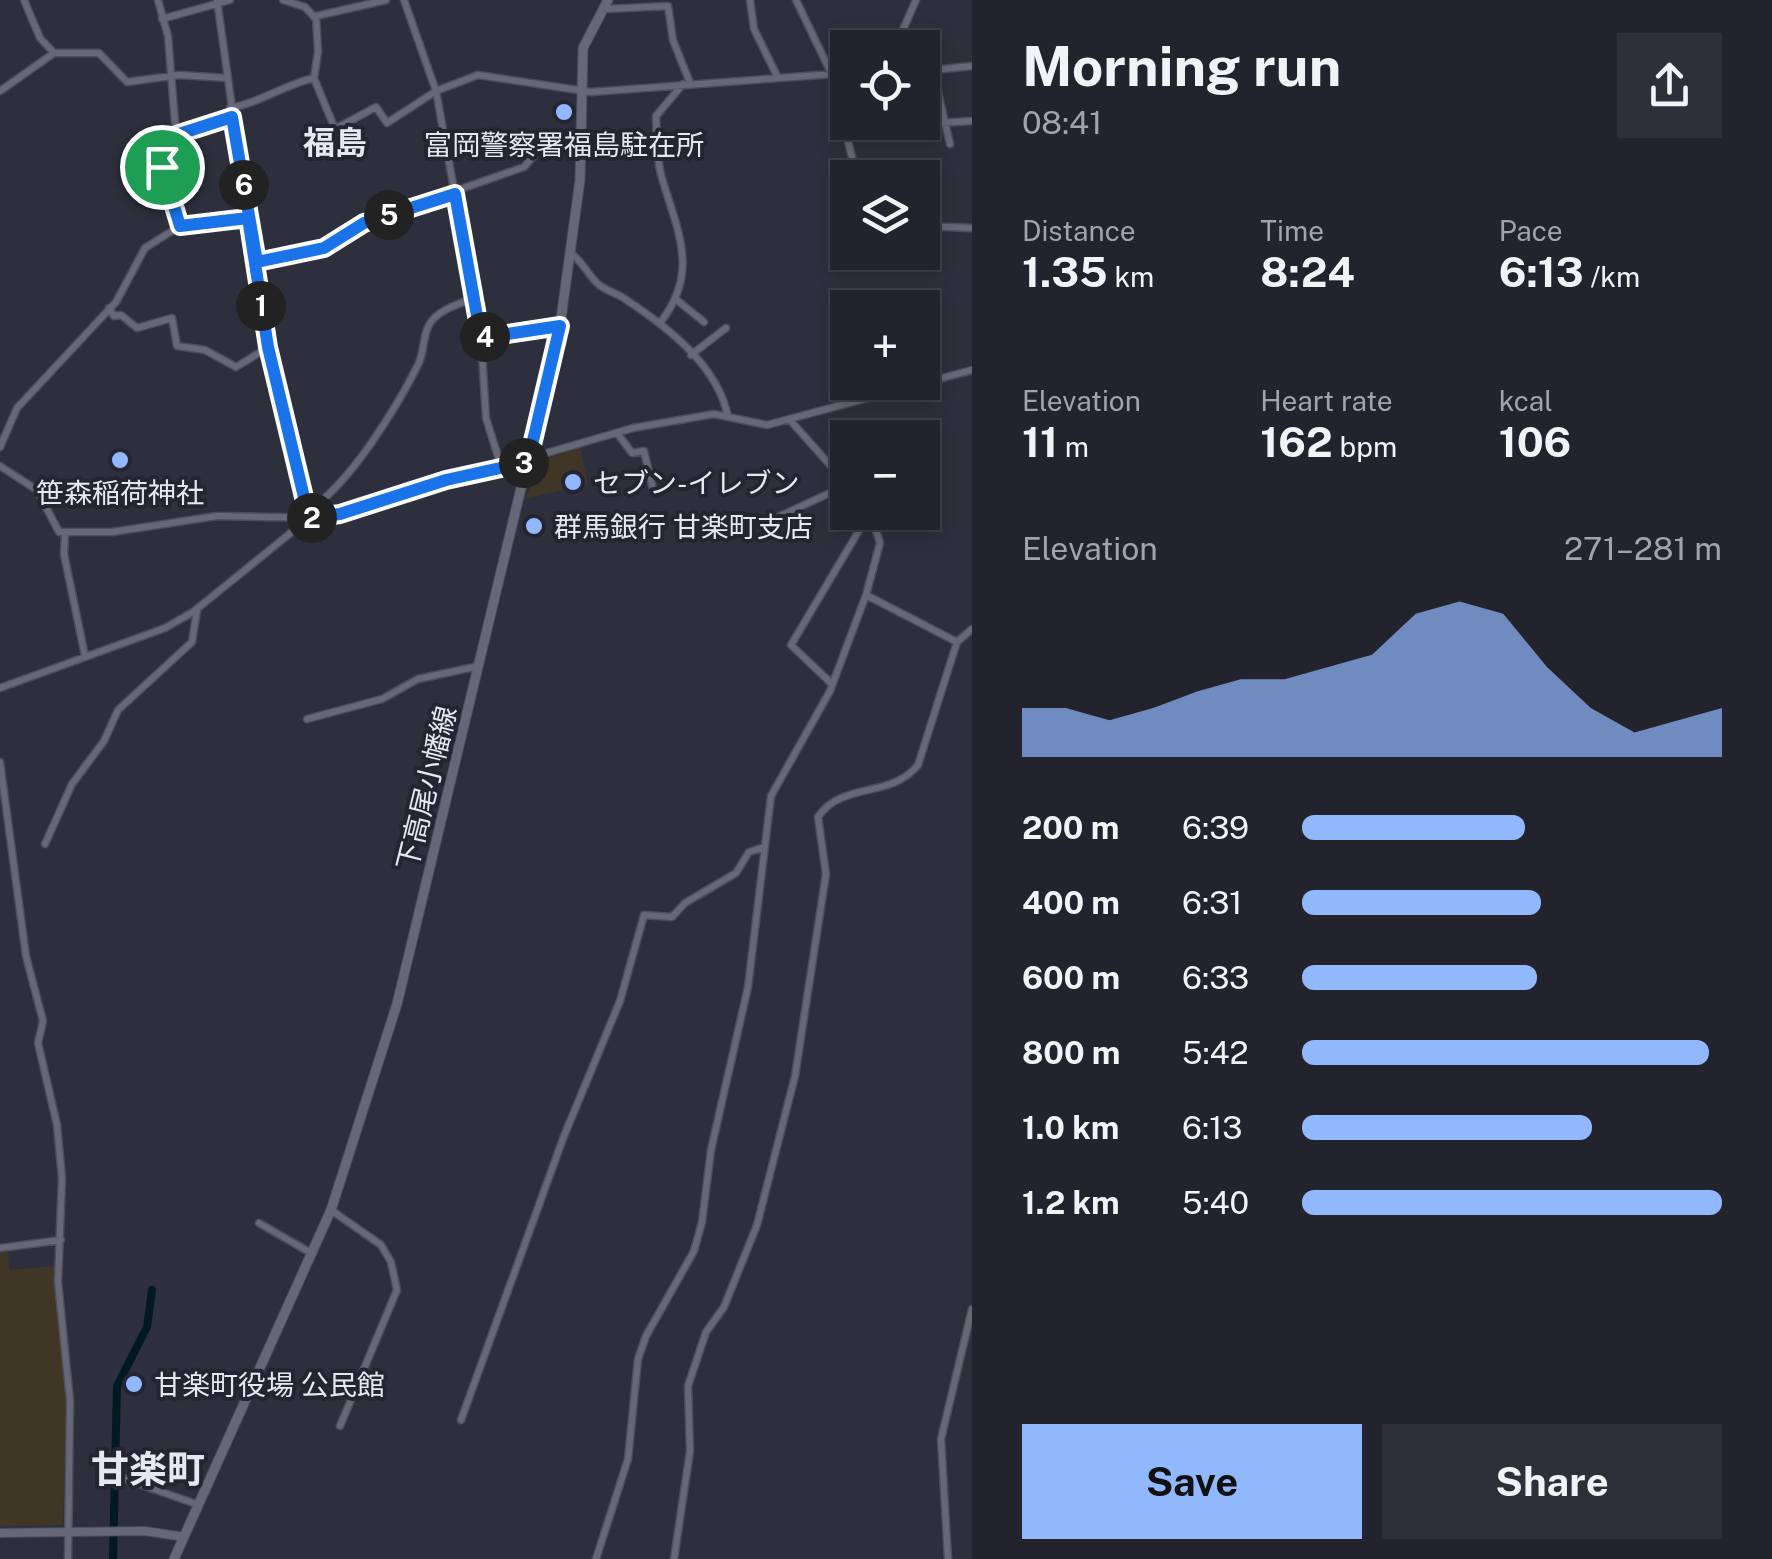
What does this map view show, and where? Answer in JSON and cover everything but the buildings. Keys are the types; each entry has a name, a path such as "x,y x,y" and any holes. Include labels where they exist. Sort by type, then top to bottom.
{"main road":[{"name":"下高尾小幡線","path":"174,1559 331,1210 396,1004 560,326 580,180 583,48 606,5"}],"street":[{"path":"24,0 40,38 54,53"},
{"path":"158,0 173,76 176,135"},
{"path":"162,20 230,0"},
{"path":"283,0 305,7 316,19 318,52 314,78 335,129 376,106 387,123 436,91 478,75 582,92 830,75"},
{"path":"316,19 386,0"},
{"path":"404,0 436,91 481,338 486,418 502,469"},
{"path":"750,0 754,29 778,78"},
{"path":"796,0 830,71"},
{"path":"903,30 916,0"},
{"path":"218,3 268,347 309,514"},
{"path":"606,5 668,6 673,40 687,83"},
{"path":"0,90 54,53 99,53 127,82 173,76 227,78"},
{"path":"940,69 972,66"},
{"path":"180,226 160,155 176,135 252,104 285,84 314,78"},
{"path":"660,323 678,300 683,279 680,233 662,180 656,116 664,102 687,83"},
{"path":"940,111 950,144"},
{"path":"942,124 972,121"},
{"path":"257,262 324,248 364,223 524,167 553,134"},
{"path":"0,447 17,408 109,308 145,248 180,226 248,218"},
{"path":"940,227 972,228"},
{"path":"572,254 590,269 595,282 660,323 691,354 712,377 728,417"},
{"path":"0,688 165,628 197,609 331,493 401,395 422,356 428,326 442,312 474,298"},
{"path":"678,300 704,322"},
{"path":"109,308 114,316 121,316 137,328 172,318 177,346 206,350 236,367 268,347"},
{"path":"481,338 560,326"},
{"path":"691,354 726,328"},
{"path":"0,466 37,490 54,528 64,533 112,532 217,516 340,514 617,433 689,418 728,417 766,425 972,370"},
{"path":"788,419 830,466"},
{"path":"617,433 632,453 644,451 653,488"},
{"path":"762,524 830,493"},
{"path":"599,1558 628,1458 638,1358 646,1336 694,1251 702,1222 710,1150 748,986 764,847 778,777 832,684 866,595 880,542 870,512 791,645 832,684"},
{"path":"64,533 64,554 85,656"},
{"path":"866,595 956,642"},
{"path":"45,844 72,784 104,741 118,710 192,642 198,624 197,609"},
{"path":"674,1559 686,1507 690,1451 688,1386 706,1332 724,1307 757,1225 795,1076 826,874 818,817 842,796 896,785 910,776 918,765 956,642 972,629"},
{"path":"306,720 382,699 418,679 479,666"},
{"path":"0,762 26,956 44,1021 38,1043 58,1125 58,1282 70,1401 68,1559"},
{"path":"462,1420 564,1136 620,1001 644,916 672,917 685,903 736,873 749,852 764,847"},
{"path":"331,1210 373,1236 391,1262 396,1282 361,1384 340,1426"},
{"path":"259,1223 312,1254"},
{"path":"0,1248 61,1240"},
{"path":"948,1559 941,1438 972,1309"},
{"path":"119,1476 200,1505"},
{"path":"0,1533 145,1531 184,1537"}],"shaded area":[{"path":"580,447 588,484 525,499 541,461"},
{"path":"8,1249 9,1270 56,1266 67,1397 63,1525 0,1526 0,1250"}],"waterway":[{"path":"113,1559 117,1386 147,1327 152,1290"}],"place":[{"name":"富岡警察署福島駐在所","path":"564,112"},
{"name":"笹森稲荷神社","path":"120,460"},
{"name":"セブン-イレブン","path":"573,482"},
{"name":"群馬銀行 甘楽町支店","path":"534,526"},
{"name":"甘楽町役場 公民館","path":"134,1384"}],"district":[{"name":"福島","path":"335,142"},
{"name":"甘楽町","path":"148,1469"}],"route":[{"path":"232,117 257,262 324,248 364,223 455,194 481,338 560,326 528,462 446,480 340,514 309,518 295,444 268,347 248,218 180,226 162,167 160,155 176,135 232,117"}]}
